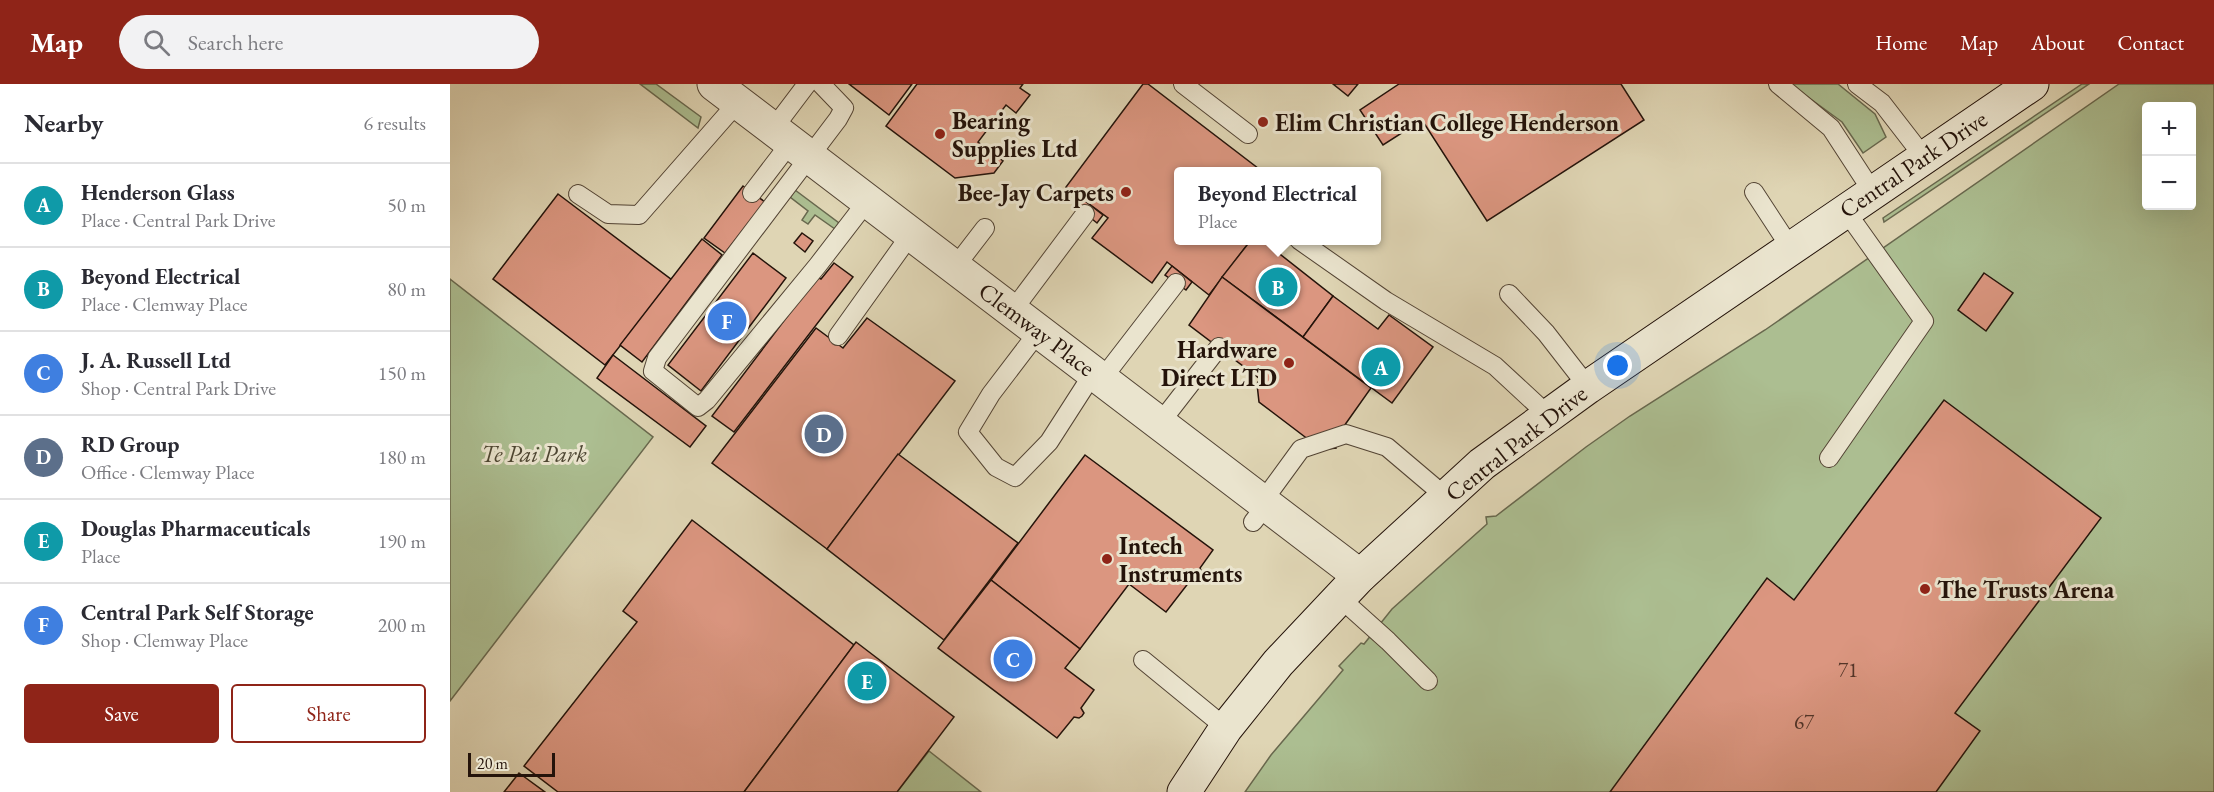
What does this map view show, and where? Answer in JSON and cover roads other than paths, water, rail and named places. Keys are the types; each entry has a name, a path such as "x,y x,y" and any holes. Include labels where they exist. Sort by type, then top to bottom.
{"main road":[{"name":"Central Park Drive","path":"1184,792 1226,728 1278,663 1350,586 1482,464 1548,415 1790,247 2032,84"},
{"name":"Clemway Place","path":"726,93 1160,423 1350,586"}],"lane":[{"path":"807,84 791,142 657,358 653,371 698,407 707,400 868,200"},
{"path":"752,193 791,142 838,119 844,108 821,84"},
{"path":"1183,84 1248,134"},
{"path":"1778,84 1831,128 1872,191"},
{"path":"1857,84 1882,103 1923,156"},
{"path":"578,194 608,214 639,215 726,93"},
{"path":"1754,192 1790,247"},
{"path":"1829,458 1924,321 1845,210"},
{"path":"1013,310 1085,214"},
{"path":"955,267 984,228"},
{"path":"838,336 911,234"},
{"path":"1306,245 1386,301 1495,366 1548,415"},
{"path":"1039,331 991,394 968,432 996,467 1015,477 1049,442 1098,376 1176,283"},
{"path":"1509,294 1546,333 1588,387"},
{"path":"1160,423 1219,347"},
{"path":"1261,509 1301,448 1346,434 1387,447 1446,497"},
{"path":"1350,586 1388,641 1428,681"},
{"path":"1143,660 1226,728"}],"place":[{"name":"Elim Christian College Henderson","path":"1263,122"},
{"name":"Bearing Supplies Ltd","path":"940,134"},
{"name":"Bee-Jay Carpets","path":"1126,192"},
{"name":"Beyond Electrical","path":"1278,287"},
{"name":"Central Park Self Storage","path":"727,321"},
{"name":"Hardware Direct LTD","path":"1289,363"},
{"name":"Henderson Glass","path":"1381,367"},
{"name":"RD Group","path":"824,434"},
{"name":"Intech Instruments","path":"1107,559"},
{"name":"The Trusts Arena","path":"1925,589"},
{"name":"J. A. Russell Ltd","path":"1013,659"},
{"name":"Douglas Pharmaceuticals","path":"867,681"}],"park label":[{"name":"Te Pai Park","path":"534,453"}]}
